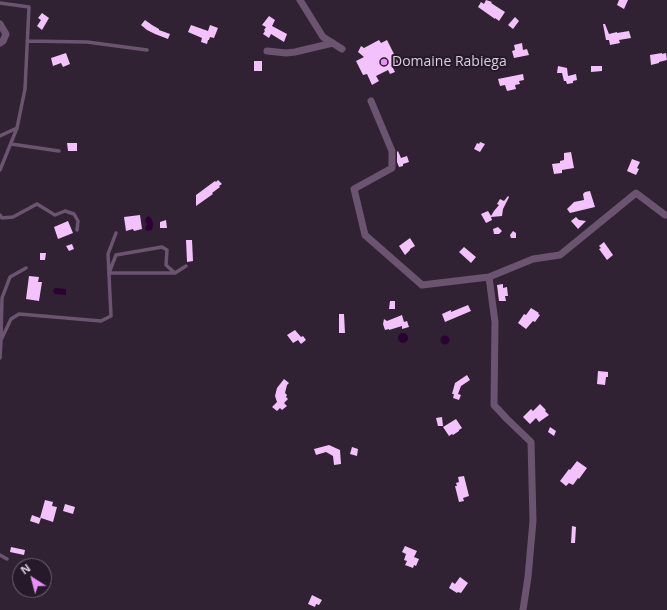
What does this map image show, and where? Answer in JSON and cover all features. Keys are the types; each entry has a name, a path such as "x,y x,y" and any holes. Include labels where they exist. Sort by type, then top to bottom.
{"street":[{"path":"300,0 323,37 342,49"},
{"path":"0,24 6,34 0,42"},
{"path":"267,52 295,52 332,43"},
{"path":"371,101 392,151 392,168 354,189 365,235 422,285 489,277 533,259 560,255 636,193 667,215"},
{"path":"489,277 495,322 494,405 531,442 533,521 528,577 523,610"}],"lane":[{"path":"0,3 29,7 25,89 17,128 0,170"},
{"path":"27,41 87,42 146,50"},
{"path":"0,136 17,128"},
{"path":"10,144 59,151"},
{"path":"0,215 2,218 13,217 37,204 55,215 65,211 74,214 78,221 77,230"},
{"path":"1,340 11,319 19,314 101,321 111,316 108,254 116,233"},
{"path":"109,273 116,255 162,247 167,250 166,265 175,273"},
{"path":"109,273 175,273 186,266"},
{"path":"0,358 2,298 10,277 26,268"},
{"path":"0,555 7,559"}],"shaded area":[{"path":"148,216 153,222 153,226 152,230 147,231 145,229 147,224 145,221"},
{"path":"55,288 66,289 66,295 55,294 53,291"},
{"path":"403,333 408,338 403,343 398,338"},
{"path":"445,335 450,340 445,345 440,340"}],"building":[{"path":"486,0 492,2 491,3 505,12 499,21 478,7 481,2 484,4"},
{"path":"619,0 628,0 624,9 617,5"},
{"path":"42,13 49,18 42,30 37,26 41,20 38,18"},
{"path":"269,16 275,20 272,26 287,34 284,42 271,34 269,38 263,34 266,27 262,25"},
{"path":"515,17 519,21 513,29 508,25"},
{"path":"145,20 159,30 170,34 168,39 147,30 141,25"},
{"path":"603,24 605,24 609,34 629,31 631,38 619,40 620,43 610,45 609,40 606,40"},
{"path":"191,25 208,31 210,25 218,28 214,38 210,37 207,44 201,42 202,38 188,32"},
{"name":"Domaine Rabiega","path":"379,40 381,43 387,40 399,64 393,68 395,72 390,74 388,70 376,76 379,81 372,85 367,74 363,75 356,61 364,57 358,52 361,46 364,48"},
{"path":"522,43 523,50 527,49 529,55 514,58 512,51 515,50 514,45"},
{"path":"66,53 70,64 63,67 61,63 53,66 51,58"},
{"path":"666,53 667,60 651,65 650,55"},
{"path":"254,61 262,61 262,71 254,71"},
{"path":"558,66 567,68 568,76 576,74 577,80 573,81 573,83 567,84 566,81 564,81 562,73 557,73"},
{"path":"591,66 602,66 602,71 591,72"},
{"path":"523,74 524,80 519,81 520,84 515,85 516,89 507,91 505,85 500,86 498,79"},
{"path":"480,142 485,144 480,152 474,149 477,143 479,144"},
{"path":"67,143 77,143 77,151 68,151"},
{"path":"398,151 401,158 407,156 409,162 399,167 397,162"},
{"path":"571,152 574,168 562,170 562,173 554,174 552,164 560,163 560,161 564,160 564,153"},
{"path":"632,159 640,162 636,175 627,171"},
{"path":"218,180 222,184 219,186 220,187 196,206 196,195"},
{"path":"590,191 595,207 570,213 567,209 574,202 584,200 583,194"},
{"path":"508,196 509,197 503,209 502,216 491,217 492,220 486,223 481,214 488,211 491,216 499,205 497,204 500,199 504,201"},
{"path":"140,215 142,229 126,231 124,217"},
{"path":"576,217 579,220 586,221 578,229 571,221"},
{"path":"166,220 167,228 160,228 160,222"},
{"path":"68,221 73,233 58,239 54,227"},
{"path":"498,227 502,231 499,234 494,234 493,229"},
{"path":"513,231 516,233 516,238 511,238 510,235"},
{"path":"410,238 415,246 405,255 399,246"},
{"path":"186,240 192,240 193,261 187,262"},
{"path":"604,242 613,255 607,260 599,249 601,248 599,246"},
{"path":"72,244 74,249 69,251 66,246"},
{"path":"464,247 476,257 471,263 459,252"},
{"path":"40,253 46,253 45,260 40,260"},
{"path":"29,276 39,277 38,282 42,282 39,301 26,299"},
{"path":"503,284 503,288 507,287 508,296 505,296 506,301 499,301 497,285"},
{"path":"390,301 395,301 395,309 389,309"},
{"path":"468,305 471,311 445,322 442,314"},
{"path":"531,308 540,315 535,322 533,321 526,329 518,323 524,314 526,315"},
{"path":"339,314 344,314 345,333 339,333"},
{"path":"402,315 404,322 407,321 409,327 402,329 402,326 385,330 383,324 384,319 387,321"},
{"path":"295,330 306,340 301,344 298,340 293,343 287,335"},
{"path":"598,371 608,372 605,385 597,384"},
{"path":"467,375 470,380 461,386 458,394 461,395 459,400 453,398 454,394 452,394 455,383"},
{"path":"284,379 289,383 285,393 288,399 284,403 287,406 282,410 280,408 277,411 272,407 277,402 275,396 277,388"},
{"path":"540,404 549,415 539,422 536,418 530,424 523,417 531,409 533,411"},
{"path":"442,417 443,426 438,426 436,418"},
{"path":"456,419 462,428 453,435 452,434 449,436 443,427"},
{"path":"550,427 556,431 554,436 548,432"},
{"path":"329,445 340,450 341,464 334,465 333,456 326,452 316,455 314,449"},
{"path":"352,447 358,449 357,456 350,454"},
{"path":"577,461 587,468 573,485 569,483 566,486 560,481"},
{"path":"464,476 469,496 463,498 464,501 459,502 455,486 457,486 456,483 459,482 458,477"},
{"path":"45,500 53,502 52,506 57,507 53,522 41,518 39,524 30,521 32,515 40,518"},
{"path":"65,504 75,507 73,514 63,511"},
{"path":"572,526 576,527 575,543 571,543"},
{"path":"405,546 417,551 414,557 419,559 416,566 414,565 413,568 405,565 407,561 404,560 406,554 402,552"},
{"path":"11,547 25,550 24,555 10,552"},
{"path":"460,577 468,583 461,593 457,593 449,588 452,582 455,584"},
{"path":"312,595 322,600 319,605 316,604 315,607 308,604"}],"place":[{"name":"Domaine Rabiega","path":"384,62"}]}
